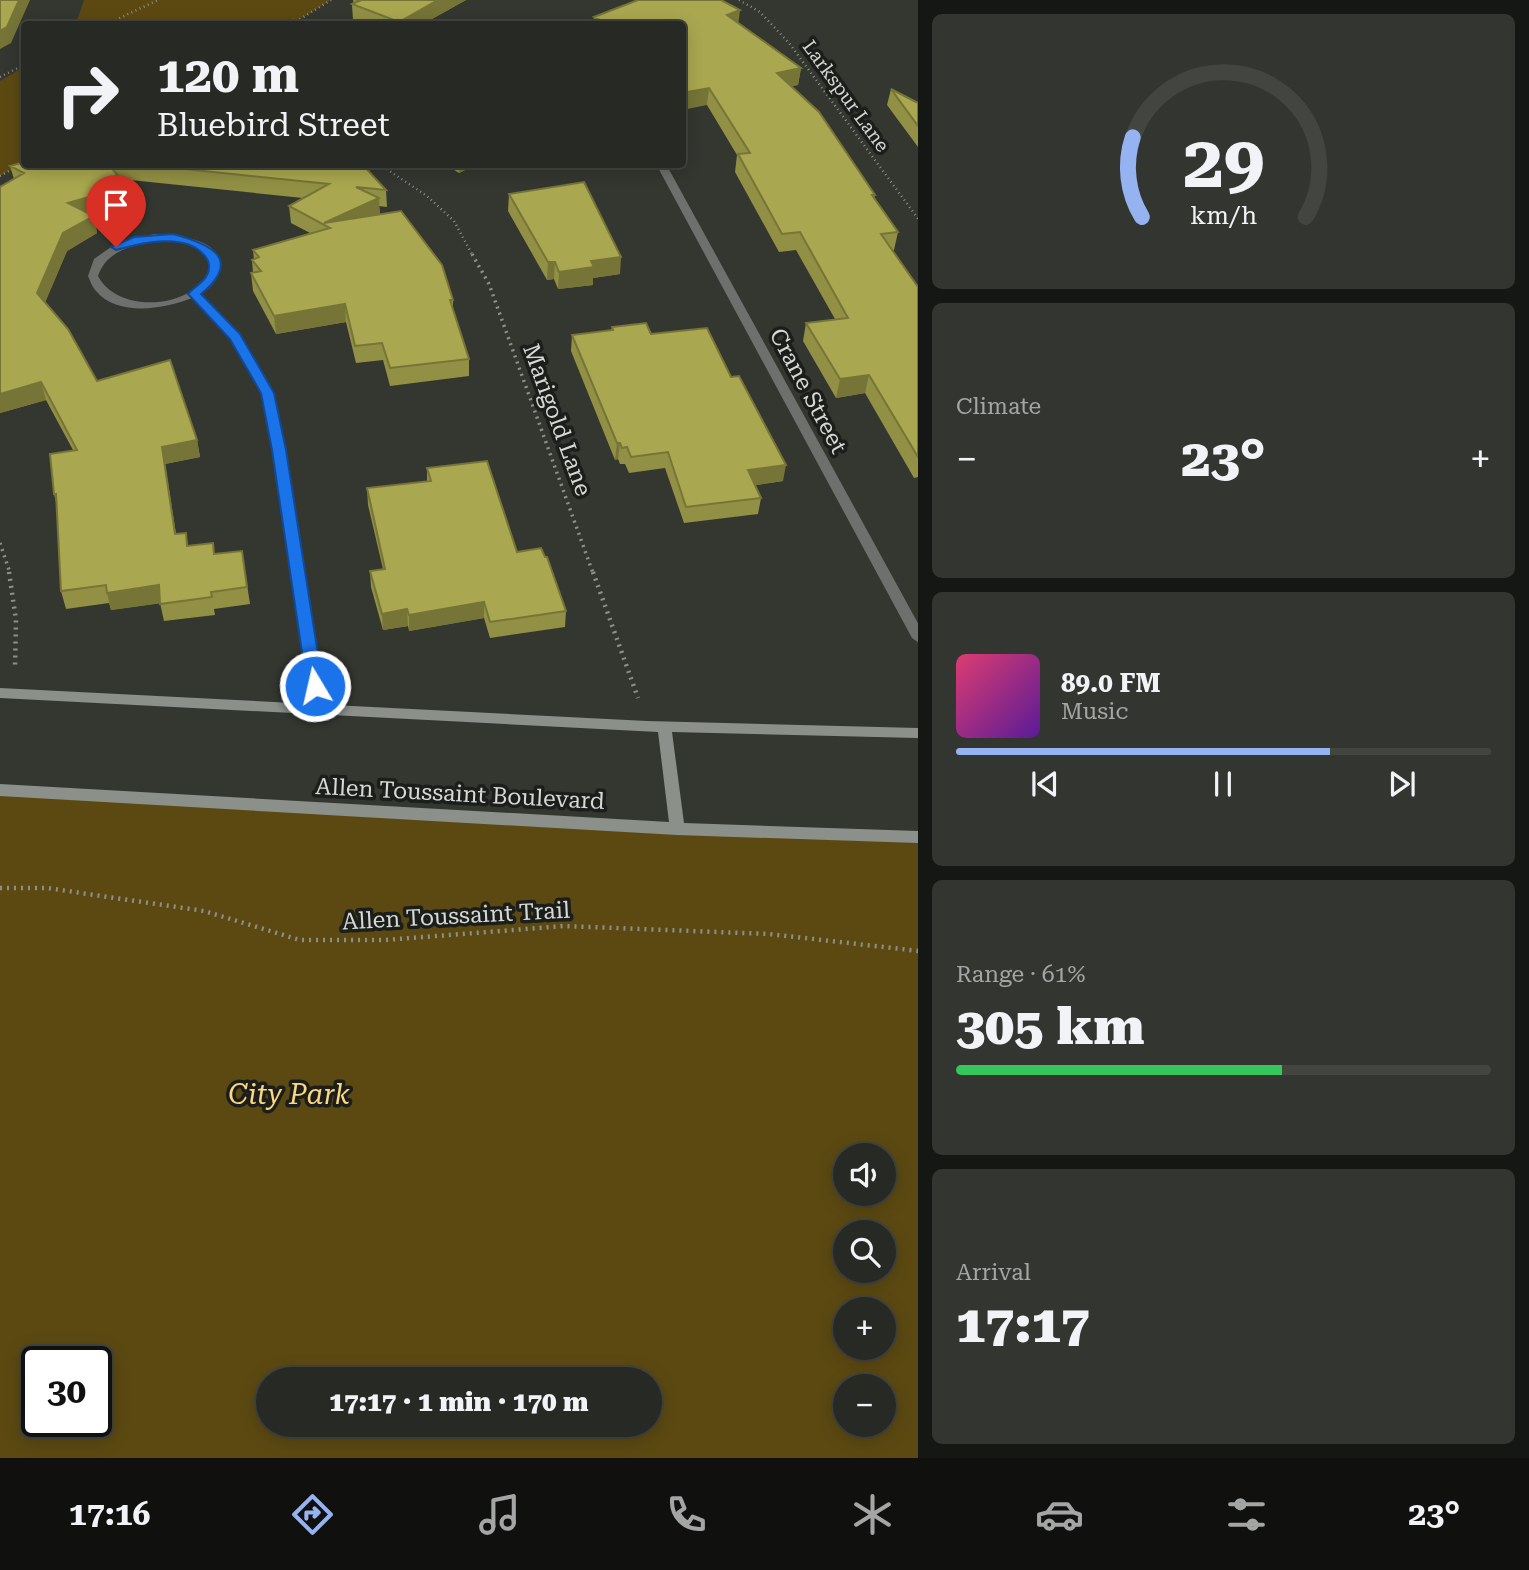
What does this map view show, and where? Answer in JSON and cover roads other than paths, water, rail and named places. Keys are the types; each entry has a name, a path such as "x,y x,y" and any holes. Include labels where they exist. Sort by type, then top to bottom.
{"main road":[{"path":"7,693 647,726 918,733"},
{"path":"664,726 677,829"},
{"name":"Allen Toussaint Boulevard","path":"0,790 677,829 918,837"}],"street":[{"name":"Crane Street","path":"663,168 918,638"},
{"path":"154,237 191,241 213,257 216,267 212,279 194,294 168,303 126,304 109,298 98,289 93,278 94,267 110,251 134,240 154,237"},
{"path":"194,294 236,337 268,393 318,708"}],"park label":[{"name":"City Park","path":"289,1094"}]}
